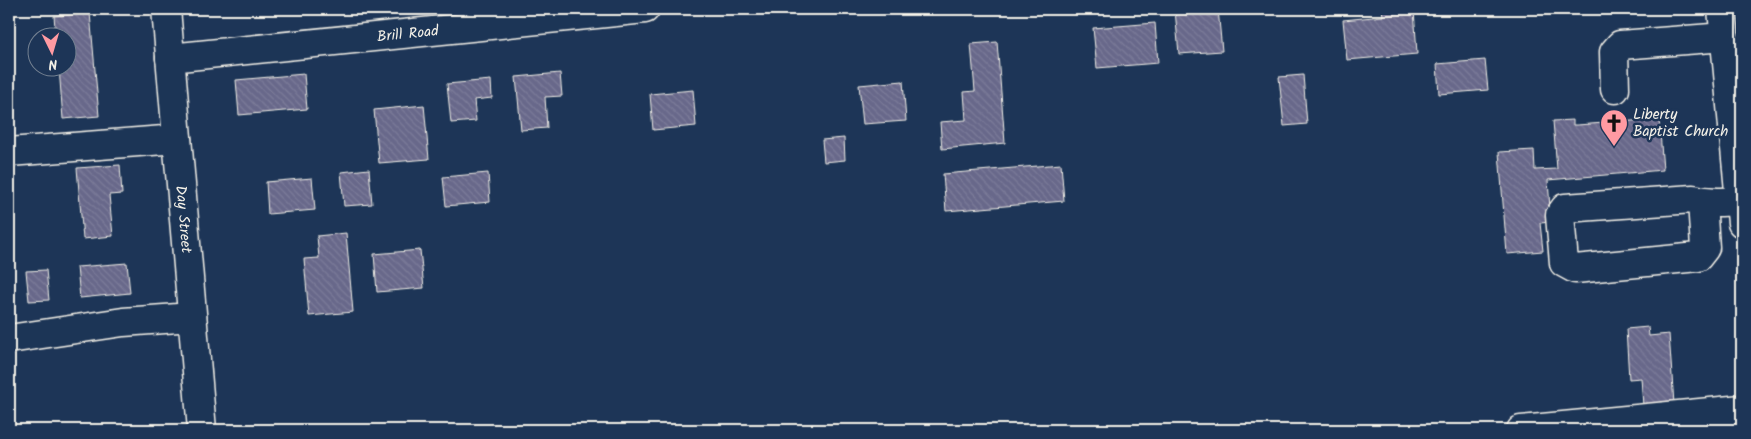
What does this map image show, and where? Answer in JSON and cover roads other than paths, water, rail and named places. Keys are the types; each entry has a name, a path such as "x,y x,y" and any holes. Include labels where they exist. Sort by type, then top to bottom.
{"street":[{"name":"Day Street","path":"166,9 202,430"},
{"name":"Brill Road","path":"170,58 645,9"},
{"path":"1702,201 1705,248 1698,257 1575,269 1564,263 1560,215 1565,208 1693,198 1741,212 1722,9"},
{"path":"1614,89 1614,52 1620,45 1725,37"},
{"path":"9,152 177,139"},
{"path":"9,339 123,322 192,317"},
{"path":"1522,430 1742,409"}],"place":[{"name":"Liberty Baptist Church","path":"1614,147"}]}
